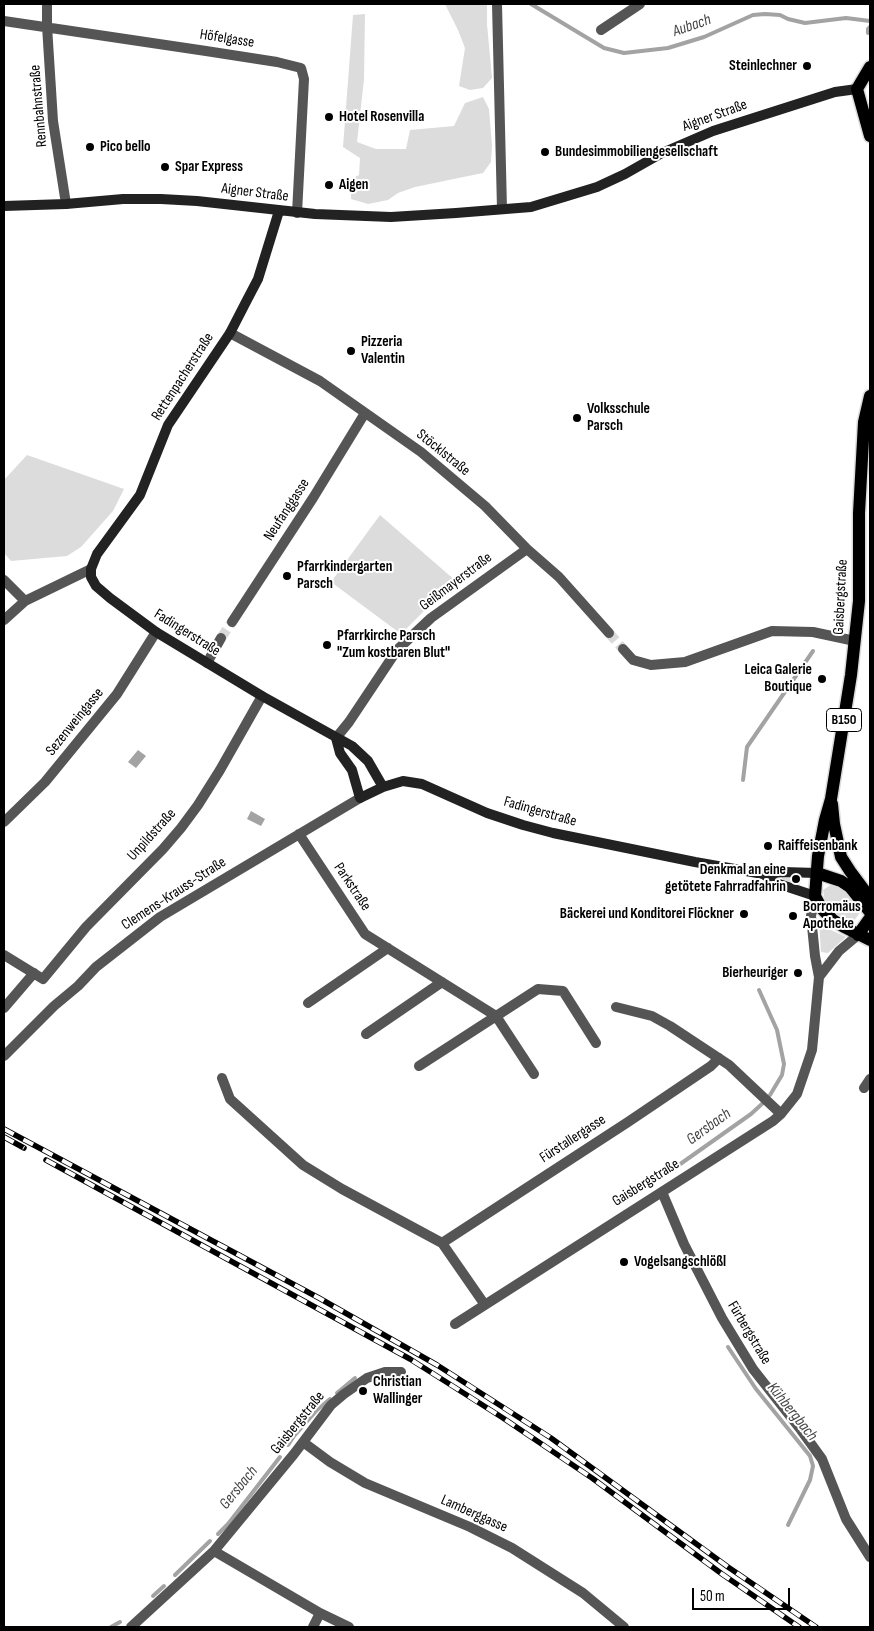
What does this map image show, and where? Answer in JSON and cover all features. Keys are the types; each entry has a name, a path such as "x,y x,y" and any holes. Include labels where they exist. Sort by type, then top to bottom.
{"main road":[{"path":"870,67 857,89 870,136"},
{"name":"Gaisbergstraße","path":"815,896 825,820 831,799 855,641 859,601 859,513 864,422 870,396"},
{"name":"Gaisbergstraße","path":"831,799 841,857 870,898"},
{"path":"817,872 841,881 850,887 870,912"},
{"path":"815,896 822,909 833,920 864,937 870,918"}],"street":[{"name":"Rennbahnstraße","path":"47,4 53,121 66,204"},
{"path":"497,4 502,209"},
{"path":"601,30 640,4"},
{"name":"Höfelgasse","path":"4,21 278,62 301,68 304,79 297,213"},
{"name":"Aigner Straße","path":"4,206 66,204 123,199 170,200 197,201 297,213 391,217 531,207 597,187 662,153 713,132 835,92 857,89"},
{"name":"Rettenpacherstraße","path":"91,568 97,554 140,495 168,425 230,332 258,279 279,211"},
{"name":"Stöcklstraße","path":"230,332 320,381 421,452 485,506 527,549 559,577 609,633"},
{"name":"Neufanggasse","path":"232,622 313,498 365,413"},
{"name":"Geißmayerstraße","path":"336,738 349,722 397,650 431,618 527,549"},
{"path":"4,620 25,601 91,568"},
{"name":"Fadingerstraße","path":"91,568 91,577 96,586 127,612 156,632 262,696 352,746 368,761 383,787 403,781 422,784 488,813 523,825 694,862 764,874 817,872"},
{"path":"4,580 25,601"},
{"path":"623,650 633,660 651,665 685,662 772,631 813,632 855,641"},
{"name":"Sezenweingasse","path":"4,822 45,782 111,701 156,632"},
{"path":"207,663 221,638"},
{"name":"Unpildstraße","path":"34,973 44,979 92,921 181,828 220,770 262,696"},
{"path":"336,738 340,753 352,770 360,798"},
{"name":"Clemens-Krauss-Straße","path":"4,1056 96,967 160,917 360,798 383,787"},
{"name":"Parkstraße","path":"299,834 365,934 496,1016 534,1074"},
{"name":"Fadingerstraße","path":"764,874 776,883 815,896"},
{"name":"Gaisbergstraße","path":"455,1324 781,1114 797,1094 812,1050 819,977 811,916 815,896"},
{"path":"819,977 839,951 864,937"},
{"path":"308,1003 388,948"},
{"path":"4,955 34,973 4,1008"},
{"path":"366,1034 442,982"},
{"path":"419,1066 538,988 563,991 596,1043"},
{"path":"616,1007 652,1016 670,1026 729,1065 781,1114"},
{"name":"Fürstallergasse","path":"442,1243 628,1122 711,1066 719,1058"},
{"path":"222,1078 230,1099 303,1165 342,1189 442,1243 485,1305"},
{"name":"Fürbergstraße","path":"662,1192 684,1244 722,1318 753,1369 822,1459 846,1519 870,1557"},
{"name":"Gaisbergstraße","path":"131,1627 214,1551 303,1442 326,1410 344,1394 367,1378 385,1372 401,1372"},
{"name":"Lamberggasse","path":"303,1442 330,1462 365,1483 470,1527 512,1548 583,1593 624,1627"},
{"path":"214,1551 320,1613 349,1627"},
{"path":"313,1627 320,1613"}],"shaded area":[{"path":"445,4 487,4 492,78 483,88 470,90 459,86 465,48"},
{"path":"365,14 364,79 357,142 376,149 406,149 410,130 454,126 465,103 483,97 489,109 492,146 491,162 483,173 415,187 398,193 388,200 368,204 351,199 351,179 359,175 360,158 343,147 353,15"},
{"path":"27,455 124,489 113,511 81,547 67,556 11,561 4,553 4,480"},
{"path":"380,515 457,582 401,634 331,582"},
{"path":"138,750 146,756 136,768 128,762"},
{"path":"251,811 265,819 261,826 247,819"},
{"path":"781,877 802,878 800,885 783,880"},
{"path":"832,884 842,886 861,911 854,921 848,922 831,911 825,902 823,890"},
{"path":"819,921 831,930 846,937 828,953 821,952"}],"waterway":[{"name":"Aubach","path":"531,4 604,48 624,53 668,48 704,37 753,15 780,15 805,23 846,18 870,21"},
{"name":"Gersbach","path":"868,33 870,27"},
{"name":"Gersbach","path":"743,780 747,747 813,651"},
{"name":"Gersbach","path":"759,990 777,1030 784,1064 782,1075 770,1095"},
{"name":"Gersbach","path":"669,1172 751,1114 763,1103"},
{"name":"Kühbergbach","path":"728,1347 756,1389 810,1456 813,1466 810,1480 788,1525"},
{"name":"Gersbach","path":"337,1393 355,1378"},
{"name":"Gersbach","path":"288,1445 317,1410 330,1399"},
{"name":"Gersbach","path":"218,1534 228,1524 280,1457"},
{"name":"Gersbach","path":"175,1575 210,1541"},
{"name":"Gersbach","path":"153,1596 164,1586"},
{"name":"Gersbach","path":"111,1627 120,1622"}],"tunnel":[{"path":"221,638 232,622"},
{"path":"609,633 623,649"}],"railway":[{"path":"4,1129 319,1298 437,1365 551,1438 728,1567 816,1627"},
{"path":"4,1137 24,1148"},
{"path":"46,1160 410,1359 503,1418 592,1478 722,1574 799,1627"}],"place":[{"name":"Steinlechner","path":"807,66"},
{"name":"Hotel Rosenvilla","path":"329,117"},
{"name":"Pico bello","path":"90,147"},
{"name":"Bundesimmobiliengesellschaft","path":"545,152"},
{"name":"Spar Express","path":"165,167"},
{"name":"Aigen","path":"329,185"},
{"name":"Pizzeria Valentin","path":"351,351"},
{"name":"Volksschule Parsch","path":"577,418"},
{"name":"Pfarrkindergarten Parsch","path":"287,576"},
{"name":"Pfarrkirche Parsch \"Zum kostbaren Blut\"","path":"327,645"},
{"name":"Leica Galerie Boutique","path":"822,679"},
{"name":"Raiffeisenbank","path":"768,846"},
{"name":"Denkmal an eine getötete Fahrradfahrin","path":"796,879"},
{"name":"Bäckerei und Konditorei Flöckner","path":"744,914"},
{"name":"Borromäus Apotheke","path":"793,916"},
{"name":"Bierheuriger","path":"798,973"},
{"name":"Vogelsangschlößl","path":"624,1262"},
{"name":"Christian Wallinger","path":"363,1391"}]}
